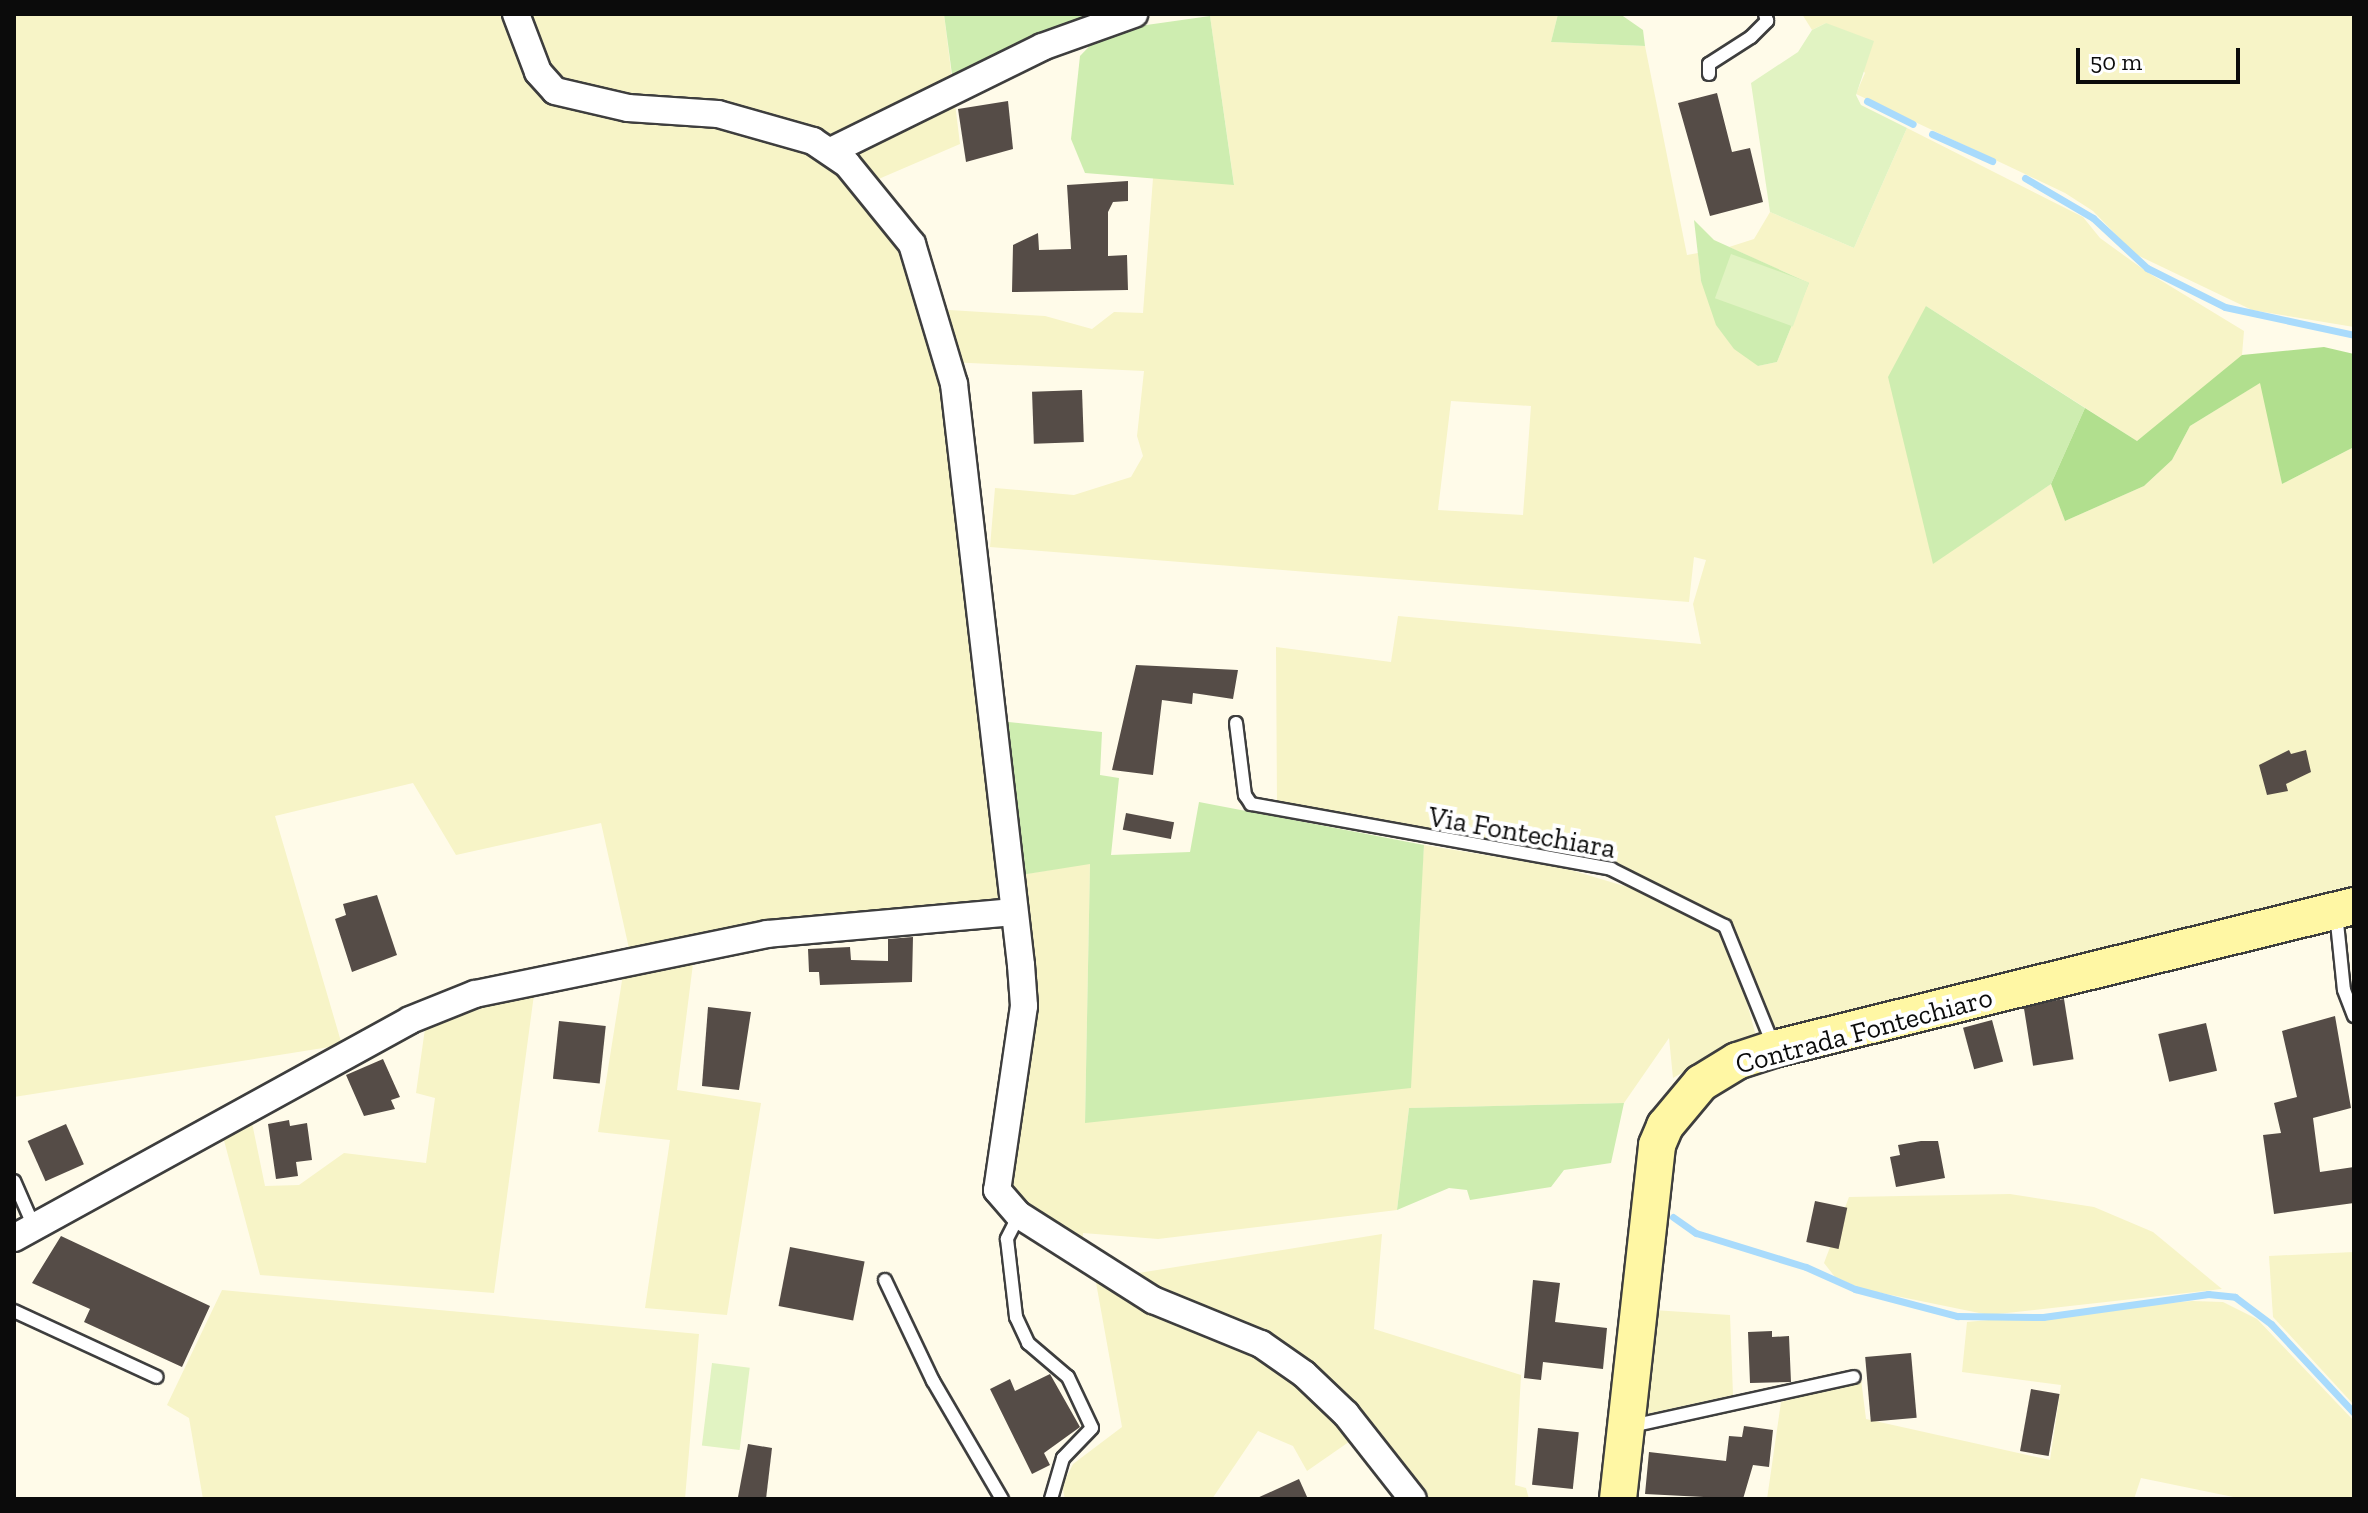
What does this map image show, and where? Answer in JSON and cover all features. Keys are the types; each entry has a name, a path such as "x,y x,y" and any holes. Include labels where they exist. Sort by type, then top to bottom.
{"main road":[{"name":"Contrada Fontechiaro","path":"1618,1499 1657,1145 1665,1126 1701,1083 1737,1061 1774,1049 2345,908"}],"street":[{"path":"516,14 538,72 555,91 628,108 718,114 831,151 884,205 912,244 954,384 1024,1006 997,1190 1019,1215 1153,1300 1261,1344 1304,1374 1346,1414 1413,1499"},
{"path":"831,151 1042,47 1134,14"},
{"path":"25,1234 410,1020 475,994 767,934 1012,912"}],"lane":[{"path":"1709,74 1709,64 1751,37 1767,21 1765,14"},
{"name":"Via Fontechiara","path":"1236,723 1245,795 1251,804 1611,869 1725,926 1774,1049"},
{"path":"2345,908 2344,990 2354,1016"},
{"path":"14,1181 25,1234"},
{"path":"1019,1215 1007,1239 1016,1317 1028,1343 1068,1377 1092,1428 1063,1458 1051,1499"},
{"path":"885,1280 933,1381 1002,1499"},
{"path":"14,1311 157,1377"},
{"path":"1625,1426 1854,1377"}],"shaded area":[{"path":"14,14 507,14 525,78 549,102 711,119 839,163 905,245 945,389 1008,899 630,953 601,823 456,855 413,783 275,816 342,1045 14,1097"},
{"path":"527,14 944,14 960,144 874,181 845,151 604,102 546,75"},
{"path":"1558,14 1551,42 1645,46 1687,255 1698,253 1701,281 1758,366 1777,362 1809,283 1729,247 1754,239 1770,212 1854,248 1907,128 2083,217 2100,238 2147,272 2244,331 2242,355 2229,371 2137,441 1926,306 1933,563 2051,484 2065,521 2144,486 2172,460 2190,426 2261,382 2282,484 2354,447 2354,885 1776,1032 1731,924 1690,901 1613,867 1277,805 1276,647 1391,662 1398,616 1701,644 1693,604 1706,560 1694,557 1689,602 990,547 995,488 1074,495 1131,477 1143,456 1137,436 1144,371 948,362 933,309 1045,316 1092,329 1114,312 1143,313 1153,178 1234,184 1210,16","holes":["1451,401 1531,406 1523,515 1438,510"]},
{"path":"1802,14 2354,14 2354,327 2252,310 2135,254 2093,211 2065,193 1856,94 1865,73 1826,23 1812,30"},
{"path":"1424,845 1564,868 1661,897 1703,920 1723,935 1738,969 1757,1040 1730,1045 1673,1078 1669,1038 1624,1103 1409,1108 1397,1210 1158,1239 1083,1233 1082,1251 1005,1198 1020,875 1090,863 1085,1123 1416,957"},
{"path":"694,956 677,1090 761,1103 727,1315 645,1308 670,1140 598,1132 624,968"},
{"path":"535,987 494,1293 260,1275 222,1133 251,1118 265,1186 299,1185 344,1153 426,1163 435,1098 416,1093 427,1014"},
{"path":"2010,1194 2094,1207 2153,1232 2222,1289 1989,1315 1862,1289 1835,1277 1824,1263 1849,1197"},
{"path":"1382,1234 1374,1329 1521,1375 1515,1485 1526,1488 1529,1499 1420,1499 1350,1412 1126,1275"},
{"path":"2354,1252 2354,1405 2273,1317 2269,1256"},
{"path":"1095,1277 1278,1364 1356,1437 1307,1471 1293,1446 1258,1431 1212,1499 1065,1499 1062,1486 1073,1464 1122,1427"},
{"path":"222,1290 699,1334 685,1499 203,1499 189,1418 167,1405"},
{"path":"2192,1301 2223,1302 2257,1319 2354,1421 2354,1499 2243,1499 2141,1478 2134,1499 1767,1499 1781,1402 1861,1379 1866,1419 2050,1460 2061,1385 1962,1372 1967,1322"},
{"path":"1653,1310 1730,1315 1733,1395 1642,1415"}],"green space":[{"path":"944,14 1089,14 1083,24 953,82"},
{"path":"1558,14 1620,14 1643,30 1645,46 1551,42"},
{"path":"1210,16 1234,185 1085,173 1071,139 1080,56 1104,31"},
{"path":"1826,23 1874,41 1856,95 1861,105 1907,128 1854,248 1770,212 1751,83 1798,52 1812,30"},
{"path":"1694,220 1714,240 1809,283 1777,362 1758,366 1734,349 1716,325 1701,281"},
{"path":"1731,254 1809,282 1793,327 1715,298"},
{"path":"1926,306 2085,408 2051,484 1933,564 1888,377"},
{"path":"2324,347 2354,354 2354,447 2282,484 2260,383 2190,426 2172,460 2144,486 2065,521 2051,484 2085,408 2137,441 2242,355"},
{"path":"999,721 1102,732 1100,775 1119,778 1111,855 1190,852 1199,802 1424,845 1411,1088 1085,1123 1090,864 1015,876"},
{"path":"1624,1103 1611,1163 1564,1170 1551,1187 1470,1200 1467,1190 1449,1188 1397,1210 1409,1108"},
{"path":"712,1363 750,1368 740,1450 702,1445"}],"building":[{"path":"1717,93 1732,152 1750,148 1763,202 1710,216 1678,103"},
{"path":"1008,101 1013,149 966,162 958,109"},
{"path":"1128,181 1128,201 1113,202 1108,212 1108,256 1127,255 1128,290 1012,292 1013,245 1038,233 1039,250 1071,249 1067,185"},
{"path":"1082,390 1084,442 1034,444 1032,392"},
{"path":"1136,665 1238,670 1233,699 1193,693 1192,704 1162,700 1153,775 1112,770"},
{"path":"2289,750 2291,754 2306,750 2311,772 2286,784 2288,791 2267,795 2259,765"},
{"path":"1126,813 1174,822 1171,839 1123,830"},
{"path":"377,895 397,955 352,972 335,919 346,915 343,904"},
{"path":"913,937 912,982 820,985 819,972 809,972 808,949 850,947 851,960 888,961 888,939"},
{"path":"2064,999 2074,1059 2033,1066 2024,1005"},
{"path":"708,1007 751,1012 739,1090 702,1086"},
{"path":"2335,1016 2351,1108 2313,1118 2320,1172 2354,1167 2354,1203 2274,1214 2263,1135 2281,1133 2274,1103 2297,1097 2282,1031"},
{"path":"1992,1020 2003,1062 1974,1069 1963,1028"},
{"path":"559,1021 606,1026 600,1084 553,1079"},
{"path":"2206,1023 2217,1071 2169,1082 2158,1034"},
{"path":"383,1059 400,1097 391,1100 395,1109 364,1116 346,1075"},
{"path":"289,1120 290,1126 307,1123 312,1160 296,1162 298,1176 276,1179 268,1124"},
{"path":"66,1124 84,1164 46,1181 28,1141"},
{"path":"1938,1141 1945,1178 1896,1187 1890,1157 1900,1155 1898,1145"},
{"path":"1815,1201 1847,1208 1839,1249 1806,1242"},
{"path":"61,1236 210,1306 182,1367 84,1322 90,1309 32,1283"},
{"path":"790,1247 865,1262 853,1320 779,1306"},
{"path":"1533,1280 1560,1283 1555,1322 1607,1328 1603,1369 1543,1362 1541,1380 1524,1378"},
{"path":"1772,1331 1772,1337 1789,1336 1791,1382 1750,1383 1748,1332"},
{"path":"1911,1353 1917,1418 1871,1422 1865,1357"},
{"path":"1050,1374 1080,1427 1044,1453 1050,1465 1032,1474 990,1389 1010,1379 1015,1391"},
{"path":"2031,1389 2060,1394 2049,1456 2020,1451"},
{"path":"1744,1426 1773,1430 1769,1467 1753,1465 1743,1499 1645,1494 1649,1452 1726,1461 1729,1436 1742,1437"},
{"path":"1538,1428 1579,1432 1573,1489 1532,1485"},
{"path":"748,1444 772,1448 766,1499 738,1497"},
{"path":"1299,1479 1308,1499 1255,1499"}],"waterway":[{"path":"1867,101 1913,124"},
{"path":"1932,134 1992,161"},
{"path":"2025,178 2093,218 2147,268 2225,307 2354,335"},
{"path":"1673,1217 1696,1233 1806,1267 1855,1289 1957,1316 2043,1317 2208,1294 2235,1297 2271,1324 2354,1413"}]}
